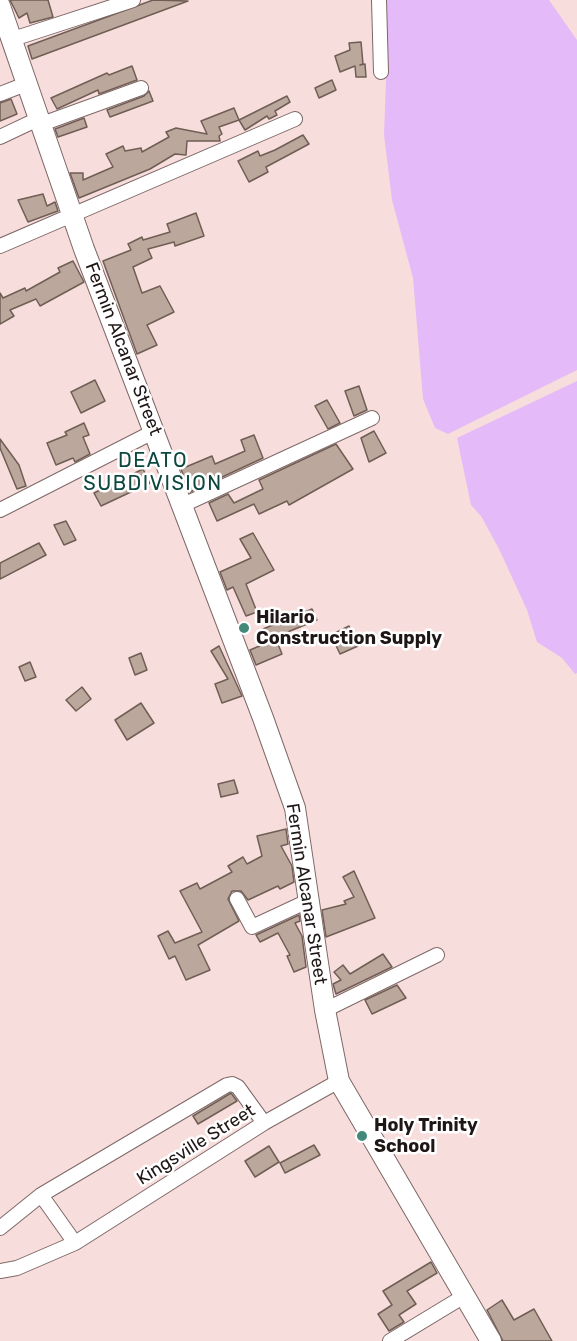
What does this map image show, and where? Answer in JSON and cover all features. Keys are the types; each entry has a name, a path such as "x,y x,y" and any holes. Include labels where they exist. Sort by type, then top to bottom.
{"main road":[{"name":"Fermin Alcanar Street","path":"0,6 13,39 38,122 118,342 155,431 295,808 325,1010 339,1081 491,1341"}],"street":[{"path":"13,39 132,0"},
{"path":"379,0 381,72"},
{"path":"0,94 26,84"},
{"path":"0,137 141,88"},
{"path":"0,246 295,119"},
{"path":"183,505 372,418"},
{"path":"0,510 155,431"},
{"path":"237,899 252,927 310,900"},
{"path":"325,1010 437,955"},
{"name":"Kingsville Street","path":"0,1271 17,1268 75,1243 264,1123 339,1081"},
{"path":"0,1228 41,1195 227,1085 232,1084 238,1087 264,1123"},
{"path":"41,1195 75,1243"},
{"path":"390,1341 466,1295"}],"shaded area":[{"path":"383,0 549,0 577,40 577,370 448,434 435,428 423,399 413,278 392,200 384,135 386,79"},
{"path":"577,381 577,673 575,674 562,658 537,642 527,610 499,549 481,516 471,505 457,438"}],"building":[{"path":"10,0 48,0 53,17 30,23 27,13 19,18"},
{"path":"153,0 188,1 32,59 28,46"},
{"path":"361,42 363,64 360,65 365,64 366,77 356,77 355,66 340,72 335,56 350,50 349,43"},
{"path":"132,66 137,80 99,94 98,90 57,109 51,98 107,73 109,75"},
{"path":"332,80 336,90 319,98 315,88"},
{"path":"149,91 153,101 110,117 107,110 144,96"},
{"path":"287,96 290,102 275,111 277,115 269,119 267,116 245,130 239,120"},
{"path":"11,99 17,114 0,121 0,103"},
{"path":"234,108 239,120 219,127 222,134 219,136 220,141 187,141 186,155 175,154 150,169 79,198 70,173 83,173 83,180 113,167 106,154 123,146 125,151 141,148 142,152 169,137 166,132 176,128 207,134 201,121"},
{"path":"84,118 87,127 58,137 55,129"},
{"path":"303,135 309,144 266,167 268,172 249,182 238,161 258,151 260,156 275,150"},
{"path":"43,194 47,206 55,202 58,211 28,222 18,200"},
{"path":"196,213 204,236 175,246 174,242 148,249 152,258 133,267 142,293 160,286 174,312 147,325 157,345 137,354 103,261 131,250 128,244 142,237 143,240 170,232 167,224"},
{"path":"73,261 84,282 40,306 36,299 10,310 14,316 0,324 0,293 3,298 25,288 26,291 60,272 58,268"},
{"path":"95,380 105,401 81,413 71,392"},
{"path":"359,386 367,410 354,416 345,391"},
{"path":"327,400 340,423 328,429 315,406"},
{"path":"84,423 89,435 83,437 90,454 75,462 73,458 56,465 47,443 67,435 65,432"},
{"path":"374,431 386,453 369,462 361,438"},
{"path":"254,435 263,458 190,492 181,469 212,456 215,464 245,451 241,440"},
{"path":"0,439 19,465 26,486 17,489 0,448"},
{"path":"336,444 353,469 289,505 287,501 259,514 254,504 217,521 209,503 228,494 234,503 263,489 259,480"},
{"path":"143,469 150,483 101,506 94,493"},
{"path":"66,521 76,540 64,545 54,525"},
{"path":"253,533 274,570 246,584 257,612 246,616 233,587 227,590 220,572 251,558 240,539"},
{"path":"39,543 46,555 0,579 0,563"},
{"path":"312,609 317,620 268,640 263,629"},
{"path":"349,626 358,646 340,654 331,635"},
{"path":"276,639 282,654 256,665 250,650"},
{"path":"219,646 242,696 222,703 215,684 228,679 211,651"},
{"path":"141,653 147,670 135,675 129,658"},
{"path":"30,662 36,677 25,681 19,667"},
{"path":"82,687 91,699 76,711 66,700"},
{"path":"141,703 154,723 127,740 115,720"},
{"path":"234,780 238,793 221,797 218,784"},
{"path":"286,829 288,844 281,846 292,866 294,882 280,889 278,886 248,900 241,891 232,891 228,899 239,921 198,945 210,970 186,980 175,956 169,959 158,936 168,931 175,943 202,932 180,891 197,883 200,889 232,872 228,866 243,857 247,864 262,856 257,836"},
{"path":"354,871 375,918 326,937 322,910 346,904 344,901 354,897 343,877"},
{"path":"299,915 300,921 295,923 302,936 306,967 294,972 287,956 290,955 278,933 260,942 256,935"},
{"path":"383,954 392,967 336,994 333,984 341,980 334,972 343,965 350,974"},
{"path":"397,985 406,998 372,1014 365,1000"},
{"path":"231,1093 237,1101 198,1124 193,1116"},
{"path":"314,1145 320,1155 285,1173 280,1163"},
{"path":"269,1146 279,1162 255,1177 245,1161"},
{"path":"431,1262 437,1273 407,1291 416,1304 399,1315 404,1322 389,1331 378,1314 392,1305 383,1291"},
{"path":"502,1300 514,1320 534,1309 552,1341 503,1341 487,1310"}],"place":[{"name":"Hilario Construction Supply","path":"244,628"},
{"name":"Holy Trinity School","path":"362,1136"}],"district":[{"name":"DEATO SUBDIVISION","path":"153,472"}]}
